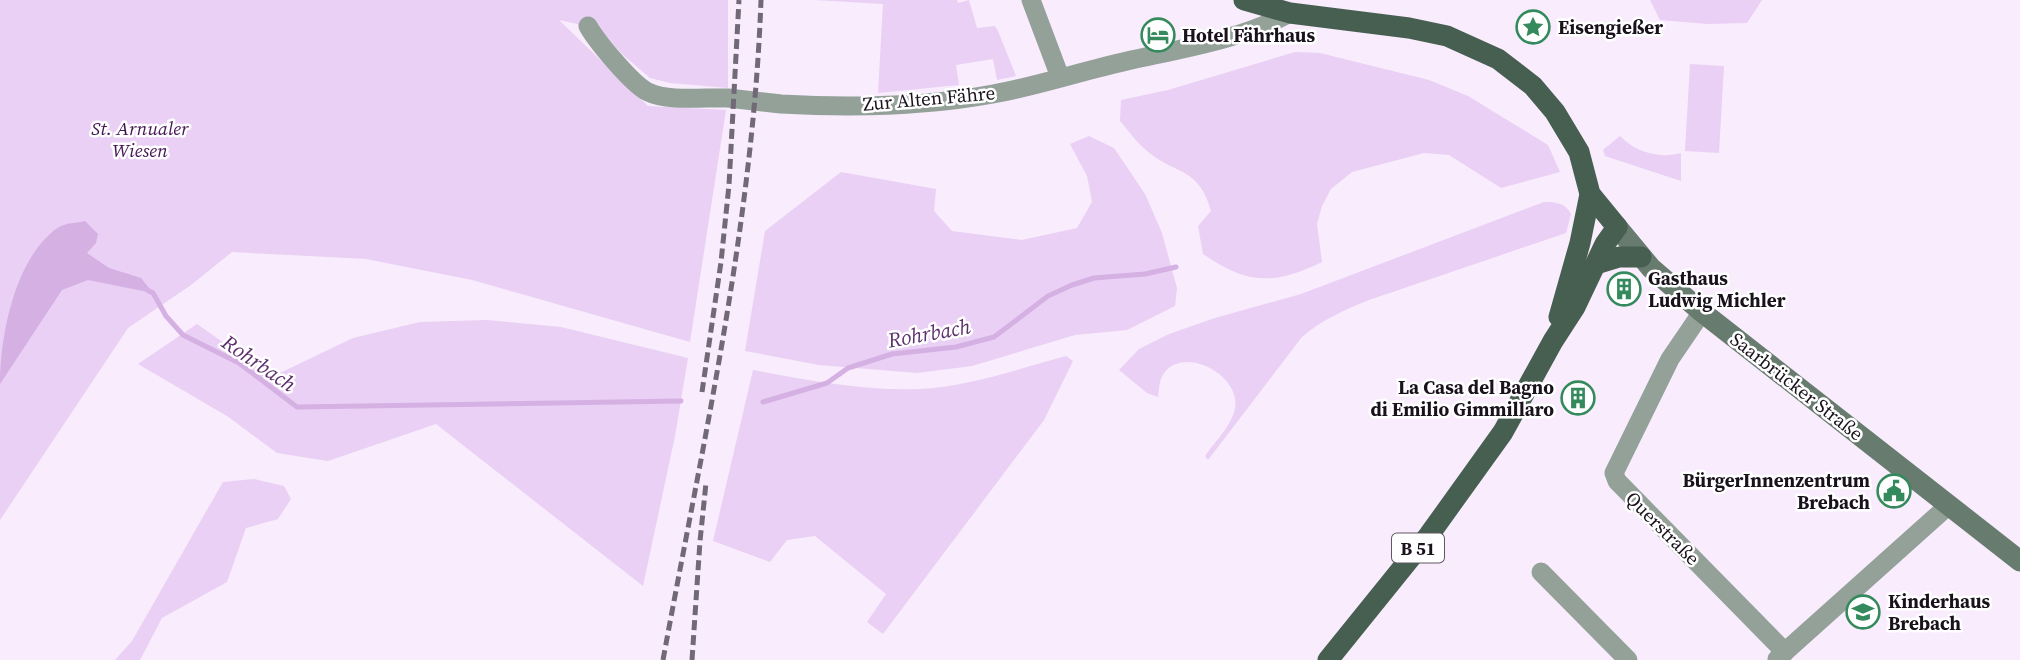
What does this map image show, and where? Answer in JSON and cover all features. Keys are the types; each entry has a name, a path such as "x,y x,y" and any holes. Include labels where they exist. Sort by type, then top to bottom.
{"main road":[{"name":"Saarbrücker Straße","path":"1244,0 1290,13 1409,28 1447,36 1498,59 1533,86 1562,121 1579,152 1590,194 1641,257 1702,312 2020,561"},
{"name":"Saarbrücker Straße","path":"1580,243 1590,194"},
{"path":"1580,243 1594,231 1617,227"},
{"name":"B 51","path":"1328,660 1429,535 1484,460 1520,403 1617,227"},
{"name":"B 51","path":"1553,341 1580,243"},
{"path":"1596,264 1619,257 1641,257"}],"street":[{"path":"1031,0 1060,77"},
{"name":"Zur Alten Fähre","path":"588,26 595,39 649,93 815,105 902,104 995,94 1248,31 1290,13"},
{"name":"Querstraße","path":"1702,312 1670,359 1614,472 1617,481 1781,656"},
{"path":"1781,656 1949,505"},
{"path":"1541,572 1628,660"}],"green space":[{"name":"St. Arnualer Wiesen","path":"0,0 728,0 728,88 670,83 650,78 622,54 600,29 559,20 648,106 726,110 690,342 472,280 366,259 232,252 191,285 128,328 0,520"},
{"path":"815,0 957,0 958,3 969,0 977,28 995,26 1016,76 997,80 993,59 956,65 959,85 878,93 883,4"},
{"path":"1650,0 1762,0 1747,23 1708,24 1660,20"},
{"path":"1295,52 1320,53 1429,80 1468,96 1548,145 1560,172 1501,188 1449,155 1424,153 1352,172 1331,189 1322,206 1317,224 1322,262 1275,278 1234,272 1203,254 1198,226 1211,211 1200,186 1139,144 1120,121 1121,100 1168,90"},
{"path":"1690,64 1724,66 1719,153 1685,151"},
{"path":"1089,136 1114,148 1145,194 1162,233 1177,288 1175,306 1127,330 1075,335 972,366 917,373 819,365 745,351 765,231 841,172 936,189 934,211 952,231 1022,240 1077,228 1092,202 1087,176 1070,144"},
{"path":"1620,136 1648,153 1681,153 1681,181 1605,156 1603,150"},
{"path":"1544,202 1560,204 1569,210 1571,214 1566,233 1369,300 1309,331 1208,460 1205,456 1233,415 1235,401 1231,388 1223,377 1198,363 1184,362 1172,366 1163,375 1158,397 1147,393 1119,370 1139,349 1169,334 1301,294"},
{"path":"487,320 561,327 688,358 675,436 643,586 436,424 328,461 277,453 227,416 138,364 197,324 264,371 282,372 353,338 420,322"},
{"path":"1066,356 1073,361 1044,420 883,634 867,622 886,594 815,536 787,540 770,562 713,541 753,370 856,387 919,389 975,381"},
{"path":"254,479 284,486 291,499 278,519 246,528 227,582 162,618 140,660 115,660 132,641 223,482"}],"shaded area":[{"path":"85,221 98,234 96,243 87,253 109,268 141,278 153,293 88,280 62,290 0,384 7,321 13,298 31,257 59,227"}],"waterway":[{"name":"Rohrbach","path":"763,402 827,383 848,368 892,354 956,347 994,337 1048,296 1072,285 1094,278 1145,274 1176,267"},
{"name":"Rohrbach","path":"147,290 153,293 166,316 183,335 239,363 297,407 681,401"}],"railway":[{"path":"702,392 729,185 739,0"},
{"path":"663,660 737,249 748,167 761,0"},
{"path":"692,660 706,483"}],"place":[{"name":"Eisengießer","path":"1533,27"},
{"name":"Hotel Fährhaus","path":"1158,35"},
{"name":"Gasthaus Ludwig Michler","path":"1624,289"},
{"name":"La Casa del Bagno di Emilio Gimmillaro","path":"1578,398"},
{"name":"BürgerInnenzentrum Brebach","path":"1894,491"},
{"name":"Kinderhaus Brebach","path":"1863,612"}]}
